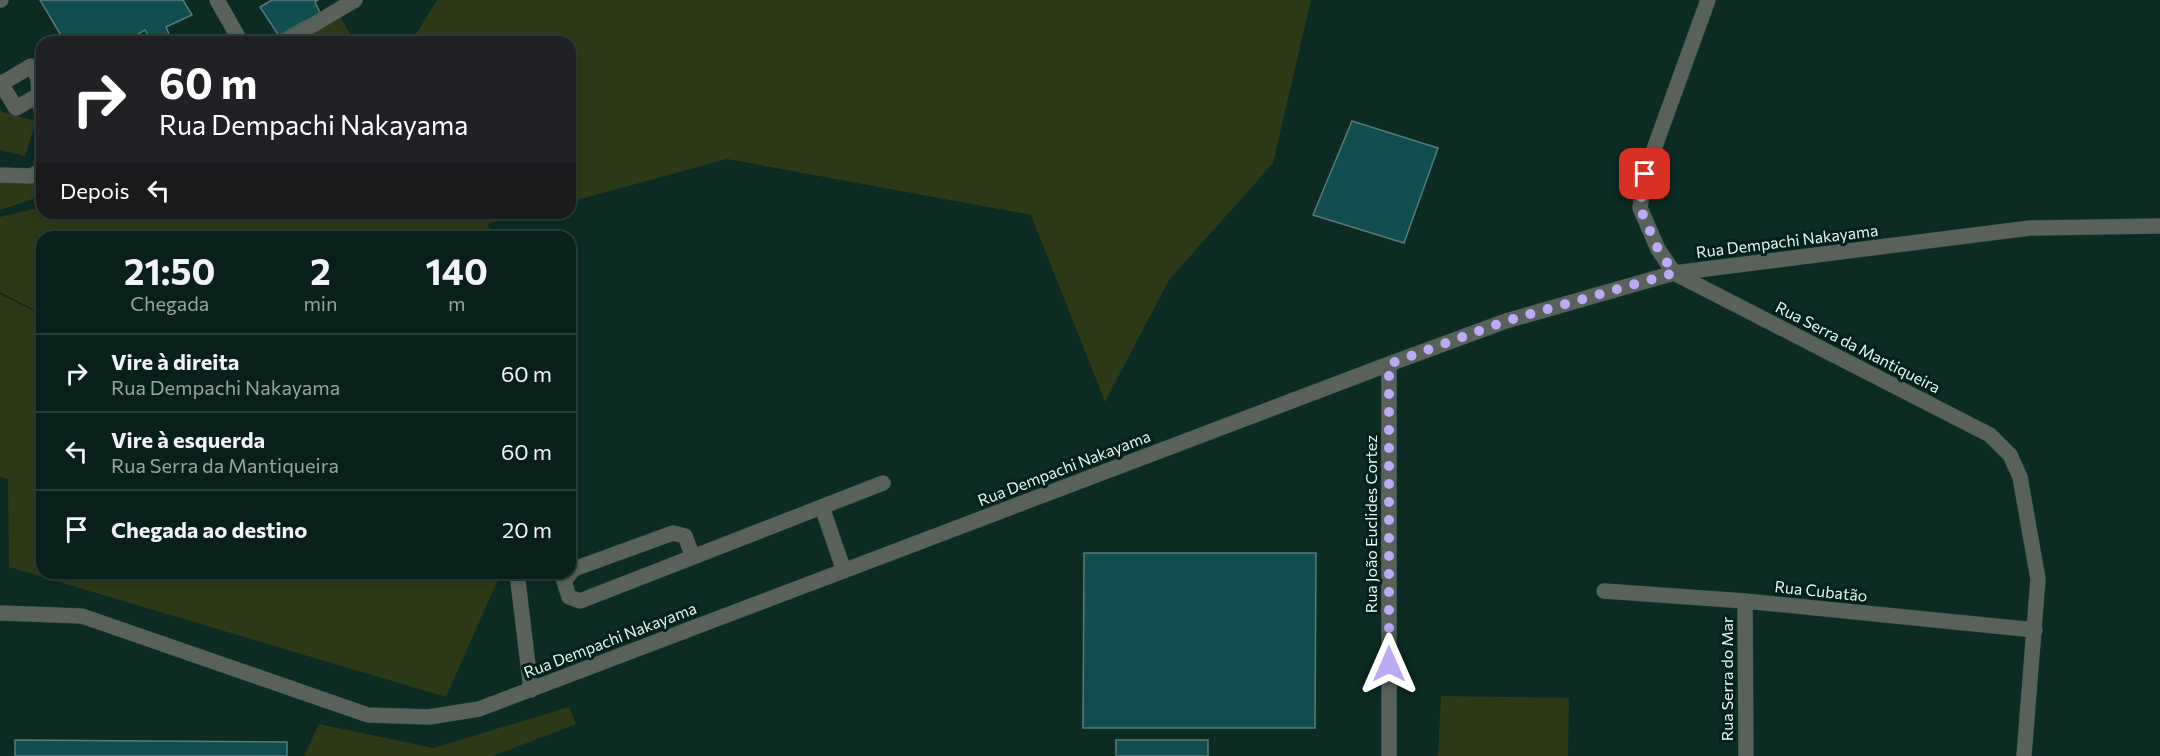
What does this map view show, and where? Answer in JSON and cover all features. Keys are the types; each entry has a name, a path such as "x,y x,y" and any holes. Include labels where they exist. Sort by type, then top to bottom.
{"street":[{"path":"217,0 238,36"},
{"path":"294,36 355,0"},
{"name":"Rua Serra da Mantiqueira","path":"1708,0 1645,174 1640,208 1658,249 1674,273 1989,435 2010,455 2020,477 2038,579 2024,756"},
{"path":"36,74 32,66 2,90 16,108 36,97"},
{"path":"0,175 31,176 36,173"},
{"name":"Rua Dempachi Nakayama","path":"0,613 82,616 368,715 429,717 479,709 1506,321 1674,273 2030,228 2160,226"},
{"name":"Rua João Euclides Cortez","path":"1389,364 1389,756"},
{"path":"566,579 564,581 569,597 580,601 883,483"},
{"path":"822,507 844,571"},
{"path":"576,568 673,533 685,536 693,557"},
{"path":"518,579 531,690"},
{"name":"Rua Cubatão","path":"1604,591 1745,601 2034,630"},
{"name":"Rua Serra do Mar","path":"1745,601 1746,756"}],"green space":[{"path":"437,0 1311,0 1273,163 1169,280 1105,402 1031,215 727,159 576,200 576,36 415,36"},
{"path":"339,14 351,36 302,36"},
{"path":"0,111 36,121 25,156 0,150"},
{"path":"36,175 36,198 0,210 0,178"},
{"path":"36,208 36,219 507,219 488,224 490,231 36,231 36,311 0,292 0,217"},
{"path":"0,294 36,312 36,575 9,567 8,479 0,477"},
{"path":"49,579 498,579 446,697"},
{"path":"1441,696 1569,698 1568,756 1438,756"},
{"path":"569,707 576,724 493,756 304,756 319,724 433,748"}],"building":[{"path":"40,0 183,0 192,15 166,27 169,34 166,36 148,36 145,30 134,36 61,36"},
{"path":"272,0 318,0 315,2 322,17 307,25 304,21 279,36 260,7"},
{"path":"1352,121 1438,148 1404,243 1313,215"},
{"path":"1084,553 1316,553 1315,728 1083,728"},
{"path":"15,740 287,742 287,756 15,756"},
{"path":"1116,740 1208,740 1208,756 1116,756"}],"route":[{"path":"1389,664 1389,364 1506,321 1674,273 1658,249 1640,208 1645,174"}]}
